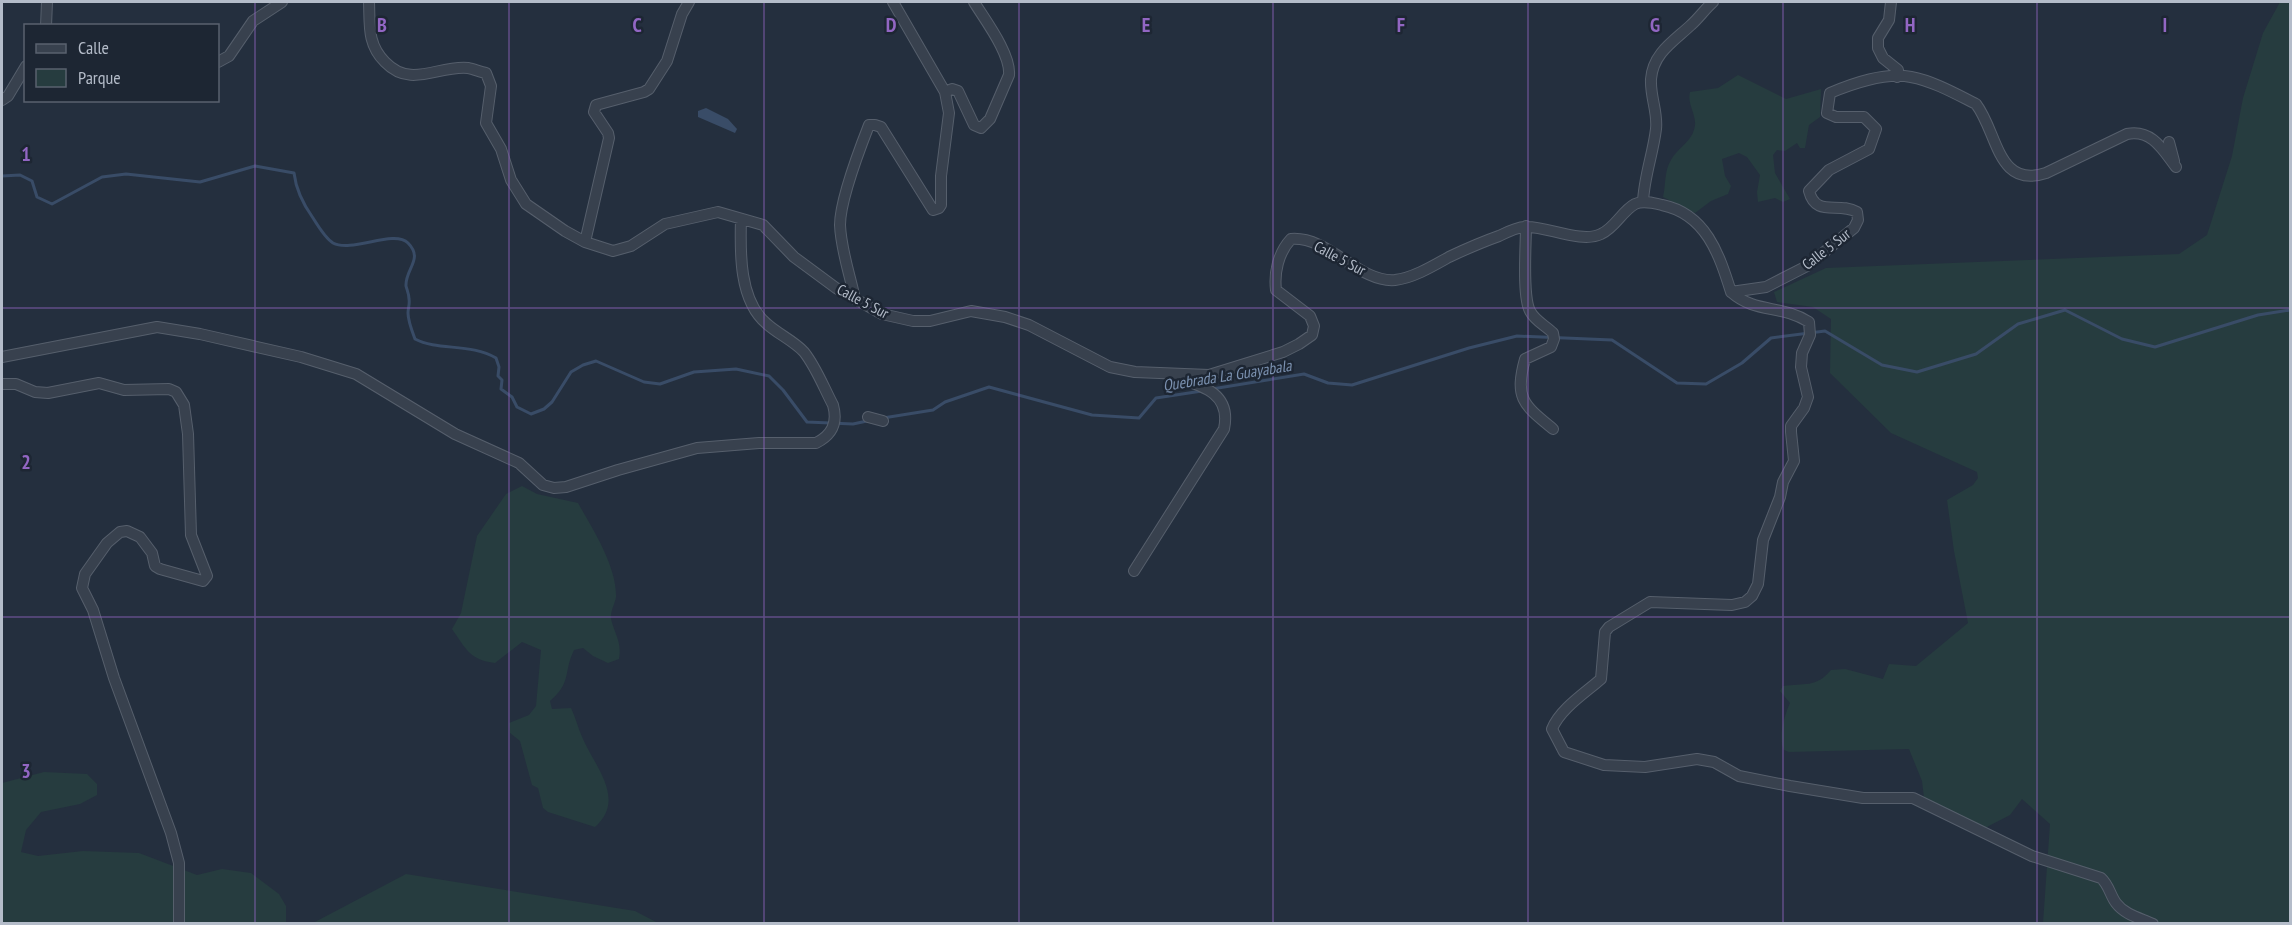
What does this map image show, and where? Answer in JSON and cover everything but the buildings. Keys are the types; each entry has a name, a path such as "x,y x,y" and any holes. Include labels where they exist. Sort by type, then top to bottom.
{"street":[{"path":"46,24 47,2"},
{"path":"219,61 229,56 253,21 282,2"},
{"name":"Calle 5 Sur","path":"369,2 370,32 375,52 393,71 403,75 467,68 486,73 491,86 486,123 501,149 511,180 526,204 585,242 617,250 631,246 666,224 718,212 763,225 794,258 837,288 882,314 913,321 930,321 971,311 1005,317 1029,326 1110,367 1166,374 1209,375 1299,345 1312,335 1314,326 1310,316 1276,290 1274,275 1285,246 1291,239 1301,238 1380,279 1395,280 1418,273 1476,245 1526,226"},
{"path":"585,242 609,138 609,133 594,112 594,108 596,105 649,89 667,61 682,14 689,2"},
{"path":"855,298 842,243 840,222 843,204 868,125 881,127 933,210 939,208 949,113 945,92 941,81 893,2"},
{"path":"945,92 952,89 957,91 974,125 981,128 990,119 1009,75 1010,69 1004,52 974,2"},
{"path":"1643,202 1644,184 1656,131 1657,116 1651,78 1658,57 1665,47 1713,2"},
{"path":"1891,2 1889,20 1878,38 1878,48 1883,58 1898,70 1897,77 1911,77 1928,82 1976,104 2005,164 2023,177 2034,177 2046,173 2134,132 2149,136 2176,167 2169,142"},
{"path":"2,100 8,96 24,69"},
{"name":"Calle 5 Sur","path":"1731,292 1766,287 1807,266 1854,228 1858,220 1857,212 1851,208 1819,207 1811,200 1809,191 1829,170 1869,149 1876,129 1864,117 1836,117 1827,113 1830,93 1854,83 1897,77"},
{"path":"1553,429 1527,407 1522,397 1525,359 1551,347 1554,336 1536,320 1528,308 1526,226 1555,233 1592,236 1602,234 1635,204 1643,202 1669,206 1692,218 1705,230 1715,246 1731,292 1742,302 1797,315 1809,322 1810,332 1802,353 1801,367 1808,396 1804,408 1791,426 1794,461 1763,540 1758,584 1752,596 1745,603 1732,605 1650,602 1609,627 1605,632 1601,679 1567,710 1552,729 1564,752 1604,765 1645,767 1697,759 1714,762 1739,776 1790,786 1863,798 1913,798 2032,856 2102,878 2115,902 2125,913 2153,924"},
{"path":"2,357 157,327 200,334 302,357 356,374 455,435 519,463 543,484 554,488 566,487 697,448 759,443 816,443 824,439 835,424 833,405 802,350 766,324 755,311 744,278 740,255 741,219"},
{"path":"1134,572 1224,429 1225,410 1215,393 1202,386 1166,374"},
{"path":"2,384 16,384 35,392 48,393 99,382 124,390 169,389 176,392 184,405 188,434 190,536 207,576 206,579 203,581 155,566 152,553 140,537 127,531 120,532 107,543 85,574 82,583 83,593 93,610 114,678 171,833 179,863 179,924"},
{"path":"868,417 883,421"}],"green space":[{"path":"2280,2 2290,2 2290,923 2043,923 2050,824 2022,799 2010,815 1985,828 1924,798 1922,781 1909,749 1789,752 1784,750 1782,733 1790,703 1780,691 1783,686 1815,682 1831,670 1845,669 1883,679 1889,664 1916,666 1968,623 1947,500 1973,485 1978,478 1977,472 1891,433 1830,373 1831,319 1813,307 1777,302 1774,292 1826,268 2179,254 2207,235 2232,156 2243,98 2263,33"},
{"path":"1738,75 1786,99 1821,89 1820,117 1809,125 1805,148 1800,148 1797,143 1785,151 1777,150 1773,155 1775,173 1790,199 1783,202 1775,198 1758,202 1760,175 1747,157 1739,153 1722,159 1725,176 1731,186 1728,194 1711,201 1695,213 1663,197 1669,164 1694,131 1695,121 1690,92 1718,88"},
{"path":"522,486 537,494 578,503 603,548 615,585 616,597 611,619 619,643 619,659 608,663 583,648 574,650 564,683 550,701 552,709 571,708 581,735 606,784 608,806 604,817 595,827 548,812 543,808 538,788 532,785 520,741 510,733 509,723 529,715 536,706 541,650 522,642 495,663 474,656 452,629 461,613 477,536 506,494"},
{"path":"44,772 87,774 97,784 97,795 80,804 41,812 26,830 21,852 38,856 83,851 139,853 197,875 222,869 251,873 279,894 286,906 286,923 2,924 2,783"},
{"path":"406,874 635,911 658,923 313,923"}],"water":[{"path":"706,108 728,119 737,129 735,133 698,117 698,111"}],"waterway":[{"name":"Quebrada La Guayabala","path":"2,176 20,175 32,181 37,197 52,204 102,177 126,174 200,182 255,166 294,173 298,191 306,207 322,232 333,243 351,245 393,238 402,239 408,243 414,254 406,286 409,319 415,339 434,345 476,350 496,358 499,367 498,376 502,380 501,389 512,397 517,407 531,414 544,409 552,402 571,372 596,361 644,382 660,384 694,372 736,369 769,376 783,390 807,422 853,424 867,421"},
{"name":"Quebrada La Guayabala","path":"1212,389 1304,374 1328,383 1352,385 1469,348 1517,336 1612,340 1677,383 1706,384 1742,363 1771,338 1825,331 1882,365 1917,372 1976,354 2018,324 2065,310 2122,339 2155,347 2258,315 2290,310"},
{"name":"Quebrada La Guayabala","path":"883,418 933,410 945,402 989,387 1092,415 1139,418 1156,398 1202,391"}]}
